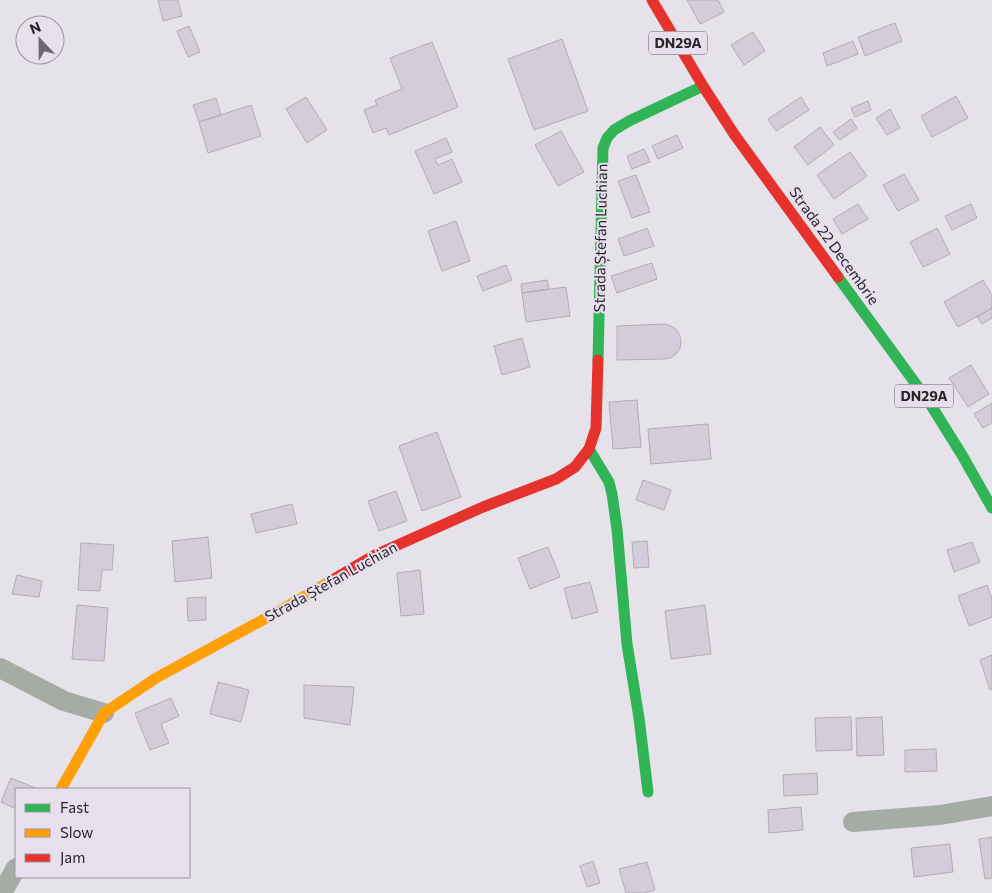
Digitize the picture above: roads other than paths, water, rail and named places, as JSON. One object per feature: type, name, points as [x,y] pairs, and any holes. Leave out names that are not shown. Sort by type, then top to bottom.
[{"type":"street","name":"Strada 22 Decembrie","points":[[652,0],[740,142],[929,402],[962,454],[992,508]]},
{"type":"street","name":"Strada Ștefan Luchian","points":[[61,788],[104,713],[156,678],[281,610],[373,556],[483,507],[556,479],[575,467],[589,449],[596,428],[603,148],[607,138],[614,130],[704,86]]},
{"type":"street","points":[[589,449],[608,482],[612,494],[627,644],[648,792]]},
{"type":"street","points":[[0,668],[64,701],[104,713]]},
{"type":"street","points":[[854,822],[940,815],[992,806]]},
{"type":"street","points":[[2,893],[15,870]]}]
